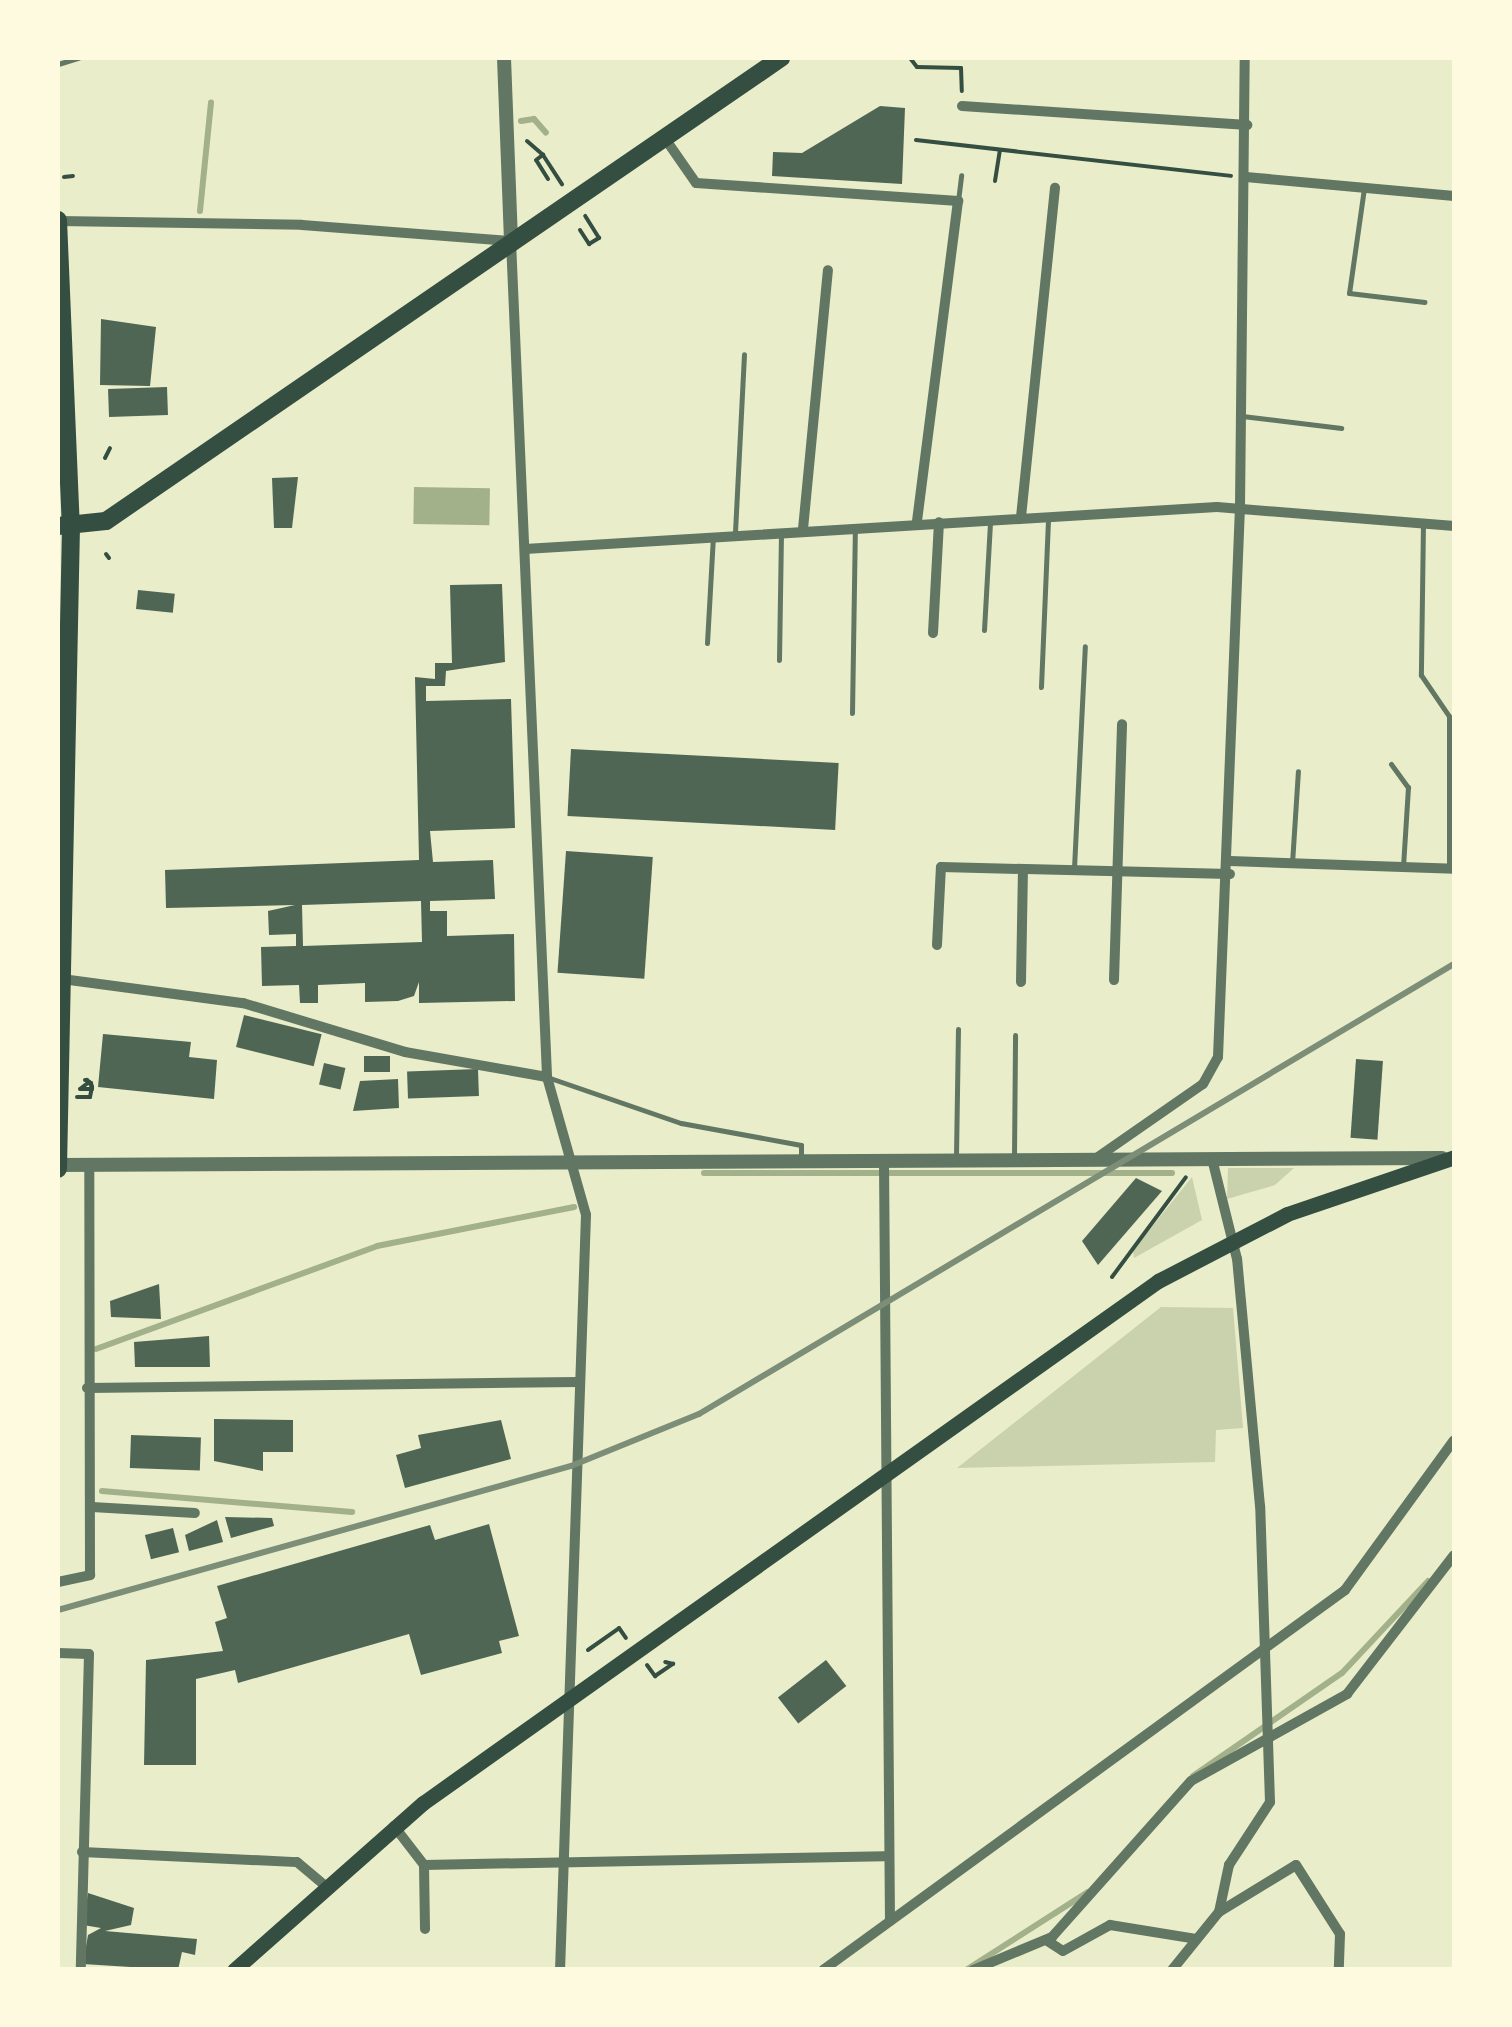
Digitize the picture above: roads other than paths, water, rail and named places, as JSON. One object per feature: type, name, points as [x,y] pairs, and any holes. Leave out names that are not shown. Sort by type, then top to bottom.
[{"type":"highway","points":[[64,526],[106,521],[781,58]]},
{"type":"highway","points":[[58,220],[64,526],[58,1166]]},
{"type":"main road","points":[[234,1970],[322,1883],[394,1826],[1133,1298],[1229,1240],[1450,1158]]},
{"type":"street","points":[[504,58],[547,1077],[586,1215],[566,1701],[560,1970]]},
{"type":"street","points":[[1094,1160],[1212,1075],[1230,874],[1242,416],[1245,58]]},
{"type":"street","points":[[962,106],[1247,126]]},
{"type":"street","points":[[664,137],[696,183],[958,201],[917,524]]},
{"type":"street","points":[[1246,177],[1454,196]]},
{"type":"street","points":[[1021,518],[1055,188]]},
{"type":"street","points":[[58,220],[302,225],[511,241]]},
{"type":"street","points":[[802,529],[828,270]]},
{"type":"street","points":[[525,548],[713,533],[1240,506],[1454,526]]},
{"type":"street","points":[[933,633],[939,522]]},
{"type":"street","points":[[1114,980],[1122,724]]},
{"type":"street","points":[[1230,861],[1452,869]]},
{"type":"street","points":[[937,945],[941,866],[1230,874]]},
{"type":"street","points":[[1020,982],[1023,870]]},
{"type":"street","points":[[62,979],[243,1004],[405,1052],[547,1077]]},
{"type":"street","points":[[58,1166],[570,1159],[1450,1158]]},
{"type":"street","points":[[1212,1159],[1229,1240],[1260,1506],[1262,1743],[1270,1802],[1229,1865],[1219,1912]]},
{"type":"street","points":[[884,1161],[890,1474],[886,1856],[890,1921]]},
{"type":"street","points":[[58,1582],[90,1574],[89,1164]]},
{"type":"street","points":[[87,1388],[578,1382]]},
{"type":"street","points":[[822,1970],[1345,1590],[1454,1440]]},
{"type":"street","points":[[92,1507],[195,1513]]},
{"type":"street","points":[[973,1970],[1046,1940],[1172,1796],[1347,1694],[1454,1556]]},
{"type":"street","points":[[58,1652],[89,1654],[80,1970]]},
{"type":"street","points":[[394,1826],[424,1865],[425,1929]]},
{"type":"street","points":[[82,1852],[297,1862],[322,1883]]},
{"type":"street","points":[[424,1865],[886,1856]]},
{"type":"street","points":[[1172,1970],[1219,1912],[1296,1865],[1340,1934],[1338,1970]]},
{"type":"street","points":[[1046,1940],[1064,1951],[1110,1925],[1196,1938]]},
{"type":"lane","points":[[62,61],[78,58]]},
{"type":"lane","points":[[958,201],[961,175]]},
{"type":"lane","points":[[1364,188],[1349,293],[1424,302]]},
{"type":"lane","points":[[735,532],[744,354]]},
{"type":"lane","points":[[1242,416],[1341,428]]},
{"type":"lane","points":[[1041,687],[1048,516]]},
{"type":"lane","points":[[984,630],[990,519]]},
{"type":"lane","points":[[1423,523],[1420,674],[1449,716],[1452,869]]},
{"type":"lane","points":[[852,713],[855,526]]},
{"type":"lane","points":[[779,660],[781,530]]},
{"type":"lane","points":[[707,643],[713,533]]},
{"type":"lane","points":[[1074,871],[1084,646]]},
{"type":"lane","points":[[1391,764],[1408,787],[1403,869]]},
{"type":"lane","points":[[1292,864],[1298,771]]},
{"type":"lane","points":[[956,1160],[958,1029]]},
{"type":"lane","points":[[1014,1160],[1015,1036]]},
{"type":"lane","points":[[547,1077],[681,1123],[801,1145],[802,1161]]},
{"type":"waterway","points":[[200,211],[211,103]]},
{"type":"waterway","points":[[521,121],[534,119],[546,133]]},
{"type":"waterway","points":[[704,1173],[1172,1173]]},
{"type":"waterway","points":[[96,1349],[377,1246],[574,1207]]},
{"type":"waterway","points":[[102,1491],[352,1512]]},
{"type":"waterway","points":[[1193,1776],[1342,1673],[1428,1581]]},
{"type":"waterway","points":[[966,1970],[1088,1892]]},
{"type":"railway","points":[[58,1610],[571,1466],[699,1414],[1454,964]]}]
